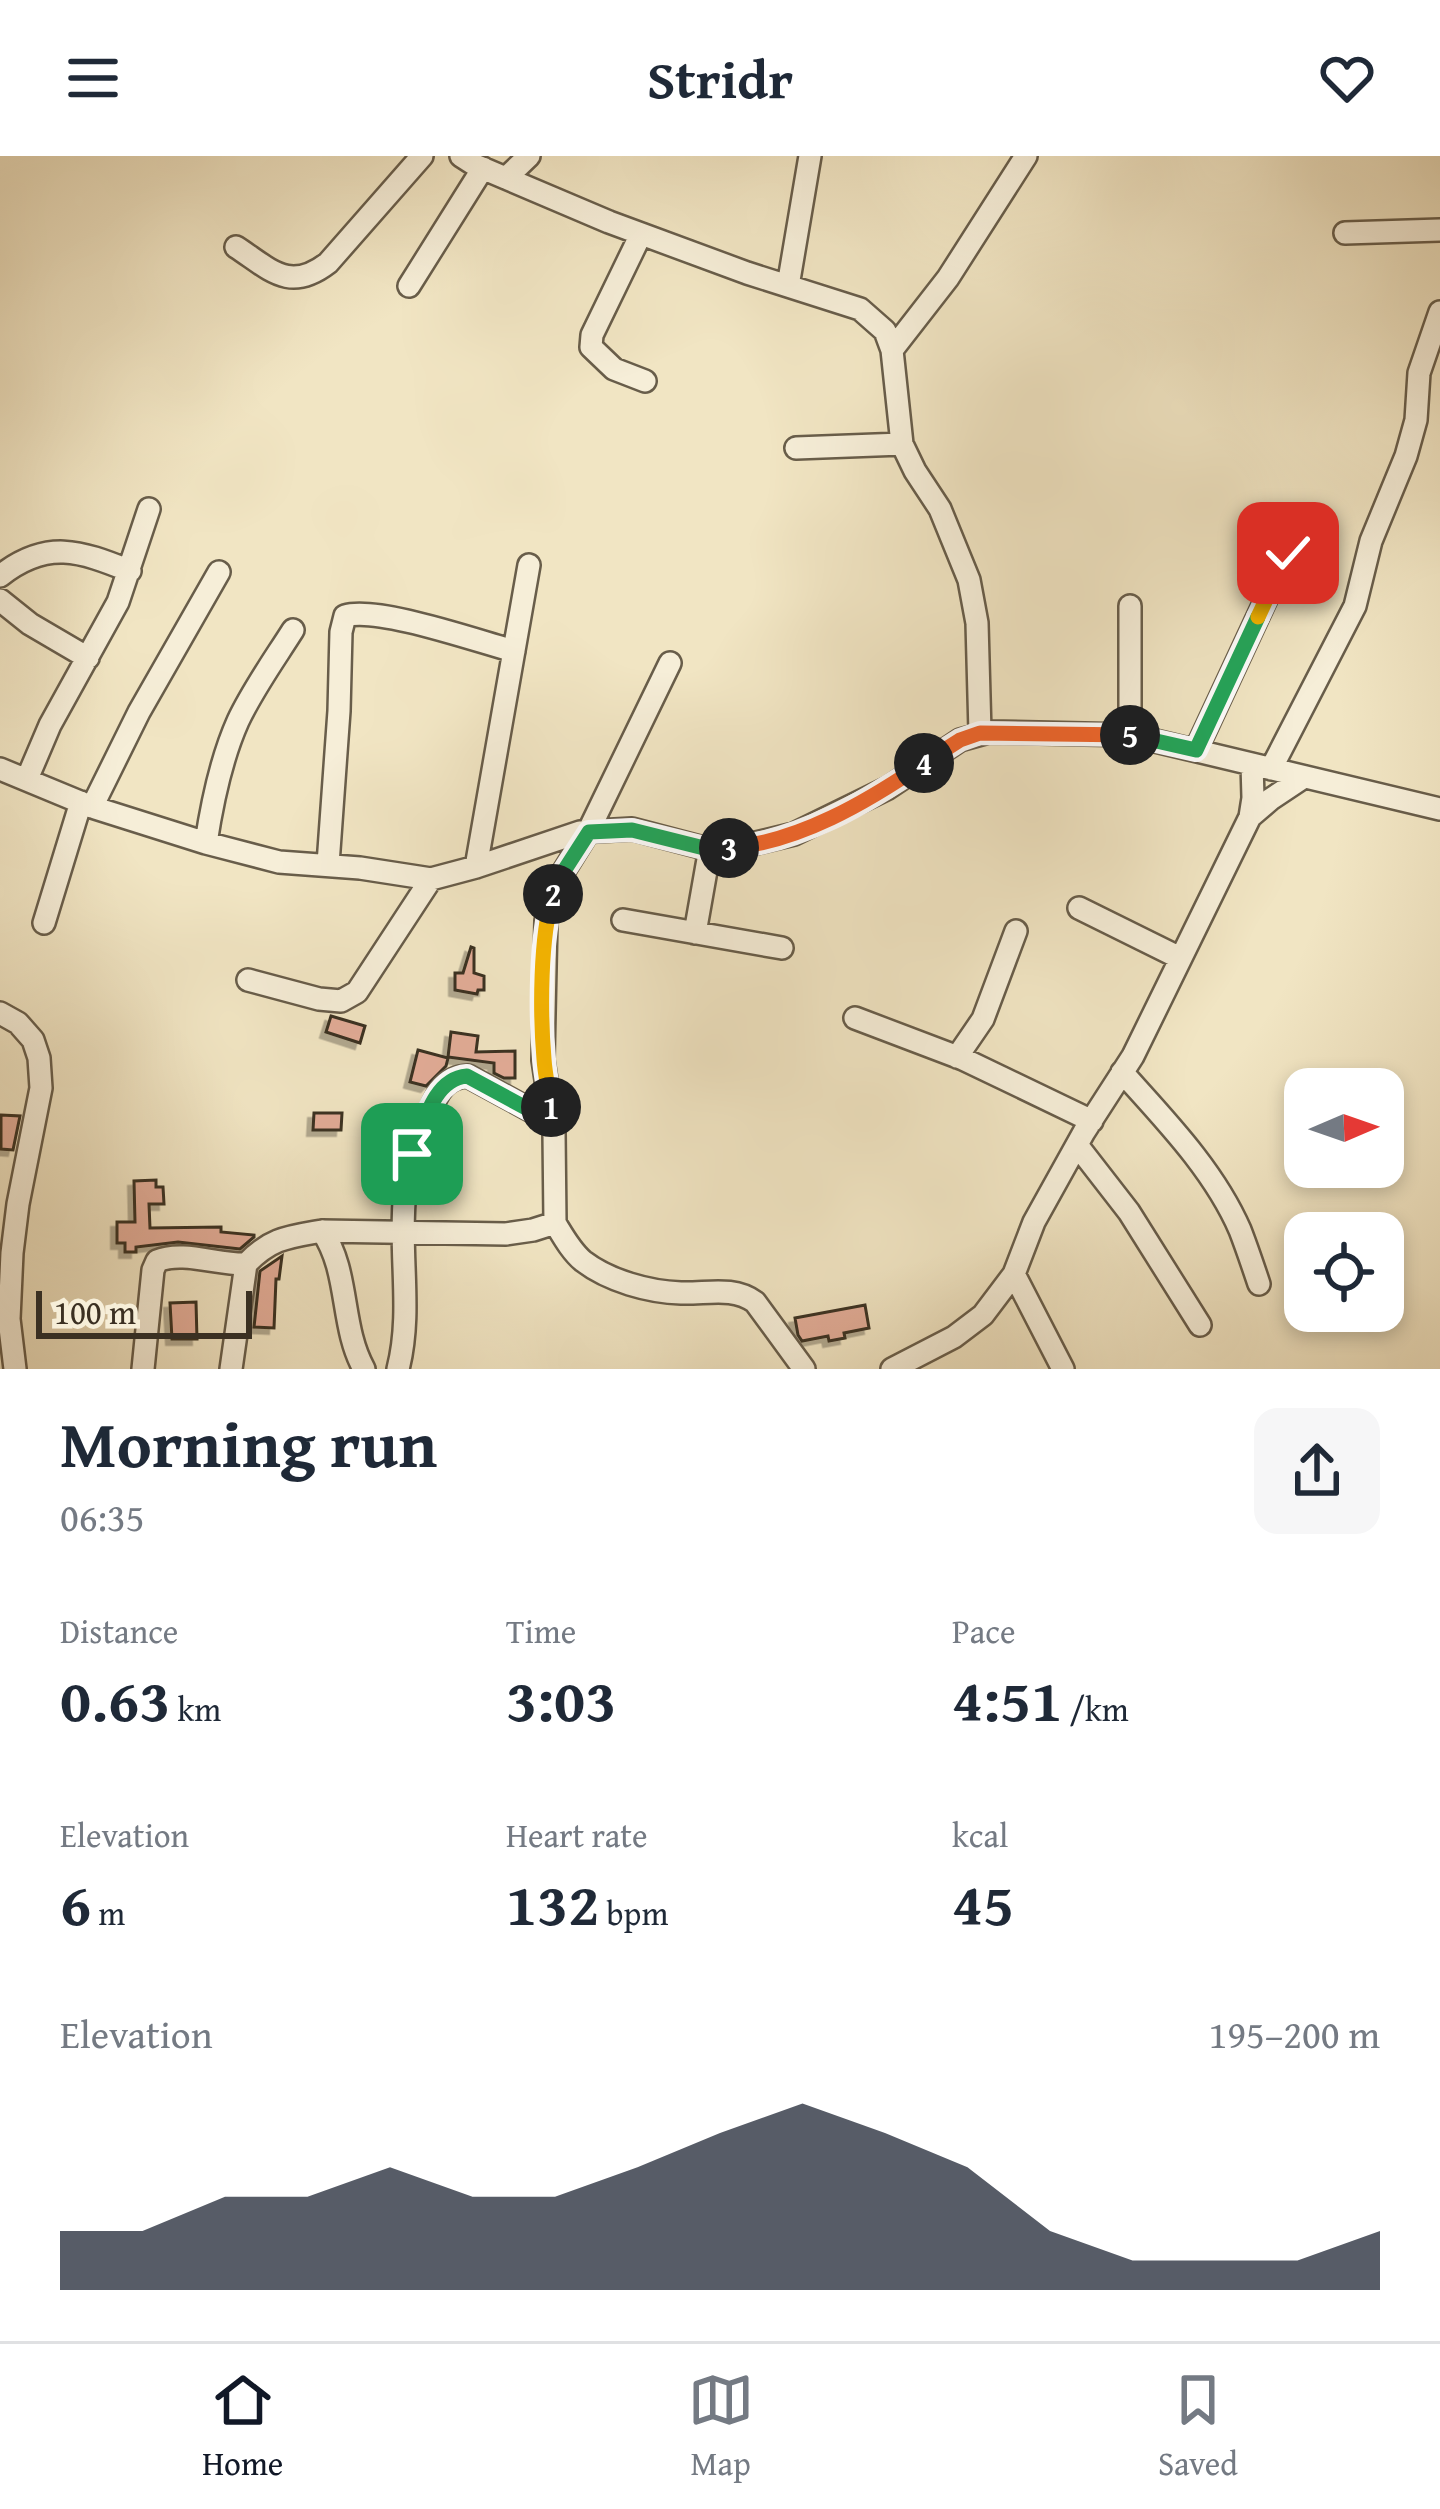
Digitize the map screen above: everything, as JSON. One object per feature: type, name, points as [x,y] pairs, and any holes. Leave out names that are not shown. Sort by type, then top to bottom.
[{"type":"street","points":[[236,247],[277,274],[312,275],[328,263],[422,156]]},
{"type":"street","points":[[461,156],[641,234],[860,310],[885,332],[892,350],[902,444],[940,509],[968,580],[977,622],[980,733]]},
{"type":"street","points":[[506,178],[529,156]]},
{"type":"street","points":[[788,286],[810,156]]},
{"type":"street","points":[[892,350],[947,278],[1026,156]]},
{"type":"street","points":[[409,286],[483,168]]},
{"type":"street","points":[[1346,233],[1440,230]]},
{"type":"street","points":[[641,234],[592,335],[591,347],[614,369],[645,380]]},
{"type":"street","points":[[892,1369],[918,1363],[983,1316],[1014,1274],[1034,1222],[1122,1072],[1250,817],[1261,767],[1355,606],[1371,541],[1406,455],[1416,420],[1419,374],[1440,312]]},
{"type":"street","points":[[796,448],[902,444]]},
{"type":"street","points":[[26,779],[50,725],[118,602],[149,509]]},
{"type":"street","points":[[0,576],[34,556],[59,552],[81,552],[130,571]]},
{"type":"street","points":[[1196,750],[1288,553]]},
{"type":"street","points":[[476,867],[529,565]]},
{"type":"street","points":[[44,923],[86,804],[219,572]]},
{"type":"street","points":[[0,600],[30,625],[88,658]]},
{"type":"street","points":[[1130,606],[1130,735]]},
{"type":"street","points":[[328,864],[345,616],[364,613],[396,619],[514,651]]},
{"type":"street","points":[[206,843],[236,725],[293,630]]},
{"type":"street","points":[[670,663],[589,832],[562,874],[546,921],[544,1060],[552,1122],[555,1223],[584,1262],[626,1283],[680,1293],[746,1295],[804,1369]]},
{"type":"street","points":[[0,769],[86,804],[279,862],[431,879],[589,832],[632,830],[710,848],[735,848],[794,834],[888,788],[960,740],[980,733],[1130,735],[1440,809]]},
{"type":"street","points":[[1250,817],[1304,777]]},
{"type":"street","points":[[695,933],[710,848]]},
{"type":"street","points":[[248,980],[341,1001],[357,992],[431,879]]},
{"type":"street","points":[[1079,908],[1180,958]]},
{"type":"street","points":[[623,920],[782,948]]},
{"type":"street","points":[[957,1057],[983,1019],[1016,931]]},
{"type":"street","points":[[0,1013],[34,1040],[39,1058],[40,1088],[18,1204],[9,1292],[15,1369]]},
{"type":"street","points":[[855,1018],[957,1057],[1092,1120]]},
{"type":"street","points":[[1122,1072],[1213,1182],[1239,1227],[1259,1284]]},
{"type":"street","points":[[398,1369],[406,1300],[404,1196],[412,1154],[437,1093],[448,1081],[467,1076],[552,1122]]},
{"type":"street","points":[[1077,1145],[1129,1212],[1201,1325]]},
{"type":"street","points":[[231,1369],[246,1264],[261,1247],[277,1239],[322,1231],[506,1234],[555,1223]]},
{"type":"street","points":[[322,1231],[338,1269],[351,1341],[364,1369]]},
{"type":"street","points":[[143,1369],[157,1262],[174,1256],[246,1264]]},
{"type":"street","points":[[1014,1274],[1063,1369]]},
{"type":"building","points":[[471,947],[474,973],[484,976],[484,990],[477,994],[455,990],[455,973],[463,973]]},
{"type":"building","points":[[331,1016],[365,1026],[360,1043],[326,1032]]},
{"type":"building","points":[[451,1032],[478,1036],[476,1052],[515,1051],[515,1078],[494,1073],[494,1063],[448,1057]]},
{"type":"building","points":[[418,1050],[448,1058],[426,1086],[410,1082]]},
{"type":"building","points":[[314,1113],[342,1113],[341,1130],[313,1130]]},
{"type":"building","points":[[1,1115],[20,1116],[13,1150],[1,1149]]},
{"type":"building","points":[[156,1180],[156,1187],[163,1187],[164,1204],[149,1204],[150,1228],[221,1227],[221,1232],[254,1237],[240,1249],[178,1242],[125,1252],[125,1243],[117,1243],[117,1222],[135,1222],[134,1181]]},
{"type":"building","points":[[282,1256],[274,1328],[254,1327],[260,1271]]},
{"type":"building","points":[[196,1302],[197,1339],[172,1339],[170,1303]]},
{"type":"building","points":[[865,1305],[869,1328],[829,1341],[828,1336],[802,1341],[798,1335],[795,1318]]},
{"type":"route","points":[[412,1154],[437,1093],[458,1077],[467,1076],[552,1122],[544,1060],[546,921],[562,874],[589,832],[632,830],[704,848],[735,848],[794,834],[888,788],[960,740],[980,733],[1111,733],[1196,750],[1288,553]]}]
